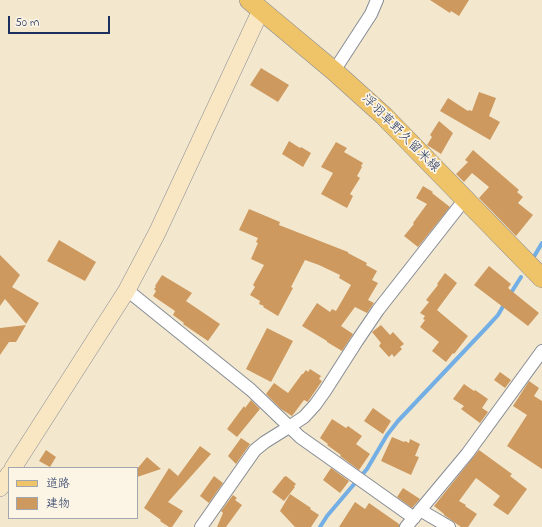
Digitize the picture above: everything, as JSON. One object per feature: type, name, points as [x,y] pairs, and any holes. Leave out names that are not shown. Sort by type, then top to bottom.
[{"type":"main road","name":"浮羽草野久留米線","points":[[255,5],[334,71],[384,116],[542,278]]},
{"type":"street","points":[[334,71],[371,14],[377,0]]},
{"type":"street","points":[[14,467],[127,290],[157,233],[255,5]]},
{"type":"street","points":[[201,527],[254,450],[304,417],[315,405],[378,310],[465,199]]},
{"type":"street","points":[[127,290],[251,390],[300,437],[414,518],[449,527]]},
{"type":"street","points":[[414,518],[467,454],[542,351]]},
{"type":"street","points":[[0,488],[8,476]]},
{"type":"building","points":[[430,0],[469,0],[459,16],[451,11],[450,13]]},
{"type":"building","points":[[261,68],[289,85],[278,102],[250,85]]},
{"type":"building","points":[[479,92],[496,98],[489,116],[500,122],[490,140],[440,111],[448,98],[468,111],[472,111]]},
{"type":"building","points":[[439,121],[453,133],[441,154],[427,145],[432,137],[430,135]]},
{"type":"building","points":[[289,141],[311,153],[303,167],[282,154]]},
{"type":"building","points":[[336,142],[347,148],[344,152],[363,163],[357,176],[360,178],[350,194],[353,196],[347,208],[321,194],[333,173],[321,167]]},
{"type":"building","points":[[473,150],[519,190],[517,192],[523,197],[518,203],[533,215],[516,236],[479,198],[489,187],[472,173],[464,182],[456,174],[468,162],[465,160]]},
{"type":"building","points":[[423,186],[433,192],[432,193],[450,207],[418,247],[404,236],[427,204],[416,198]]},
{"type":"building","points":[[249,209],[280,222],[279,225],[348,252],[367,263],[366,265],[377,271],[372,280],[378,283],[368,300],[374,303],[367,313],[355,307],[341,326],[353,334],[342,351],[302,326],[317,303],[330,312],[332,309],[336,311],[351,285],[339,278],[340,275],[305,260],[291,287],[293,288],[278,316],[259,304],[260,301],[250,295],[255,287],[253,285],[264,265],[251,259],[258,243],[256,242],[258,238],[239,230]]},
{"type":"building","points":[[59,240],[96,262],[85,281],[47,261]]},
{"type":"building","points":[[0,255],[20,275],[12,287],[39,303],[26,324],[5,299],[0,306]]},
{"type":"building","points":[[489,266],[511,284],[508,288],[539,313],[528,326],[474,285]]},
{"type":"building","points":[[445,273],[457,283],[437,310],[468,336],[446,362],[432,351],[439,342],[420,327],[425,320],[423,319],[425,316],[420,313],[429,302],[426,300]]},
{"type":"building","points":[[162,275],[192,293],[186,301],[220,324],[208,341],[183,324],[184,323],[173,315],[175,311],[153,296],[156,291],[154,289],[156,287],[155,286]]},
{"type":"building","points":[[26,325],[16,342],[9,342],[0,355],[0,328]]},
{"type":"building","points":[[381,325],[390,335],[393,332],[404,344],[400,347],[402,349],[394,357],[392,354],[389,357],[379,346],[381,343],[372,332]]},
{"type":"building","points":[[267,328],[293,341],[271,382],[246,369]]},
{"type":"building","points":[[310,369],[321,376],[319,379],[322,381],[308,402],[304,400],[292,416],[281,409],[266,394],[274,383],[288,393],[302,374],[306,370],[308,372]]},
{"type":"building","points":[[500,372],[511,380],[505,388],[494,380]]},
{"type":"building","points":[[529,381],[539,388],[534,396],[542,401],[542,469],[507,446],[527,415],[513,406]]},
{"type":"building","points":[[464,384],[488,399],[482,408],[488,412],[480,423],[461,409],[464,406],[453,399]]},
{"type":"building","points":[[251,400],[260,409],[237,437],[227,429],[244,406],[245,408]]},
{"type":"building","points":[[373,408],[391,421],[383,434],[364,421]]},
{"type":"building","points":[[332,419],[346,428],[348,426],[362,436],[356,444],[370,454],[359,470],[340,456],[341,455],[320,438]]},
{"type":"building","points":[[392,437],[409,443],[410,439],[420,444],[415,456],[419,457],[411,475],[381,461]]},
{"type":"building","points":[[241,438],[250,444],[236,464],[228,456]]},
{"type":"building","points":[[200,446],[211,454],[168,502],[183,511],[172,527],[169,527],[144,508],[169,468],[178,476]]},
{"type":"building","points":[[46,450],[56,457],[50,467],[39,461]]},
{"type":"building","points":[[479,450],[512,474],[510,476],[527,489],[508,515],[493,505],[500,496],[476,478],[459,501],[477,514],[468,527],[461,527],[434,506]]},
{"type":"building","points":[[147,457],[161,469],[138,477],[138,468]]},
{"type":"building","points":[[331,468],[349,481],[340,493],[323,480]]},
{"type":"building","points":[[214,476],[223,483],[209,503],[200,496]]},
{"type":"building","points":[[286,476],[296,484],[284,501],[272,492]]},
{"type":"building","points":[[403,488],[420,499],[412,508],[397,497]]},
{"type":"building","points":[[290,494],[319,515],[311,527],[295,527],[280,511]]},
{"type":"building","points":[[233,495],[237,498],[235,500],[242,505],[226,527],[217,527],[223,513],[221,511]]},
{"type":"building","points":[[355,502],[365,509],[369,503],[399,524],[399,527],[339,527]]},
{"type":"waterway","points":[[532,260],[542,243]]},
{"type":"waterway","points":[[509,296],[521,277]]},
{"type":"waterway","points":[[320,527],[327,516],[367,469],[387,435],[398,421],[498,315],[505,303]]}]
